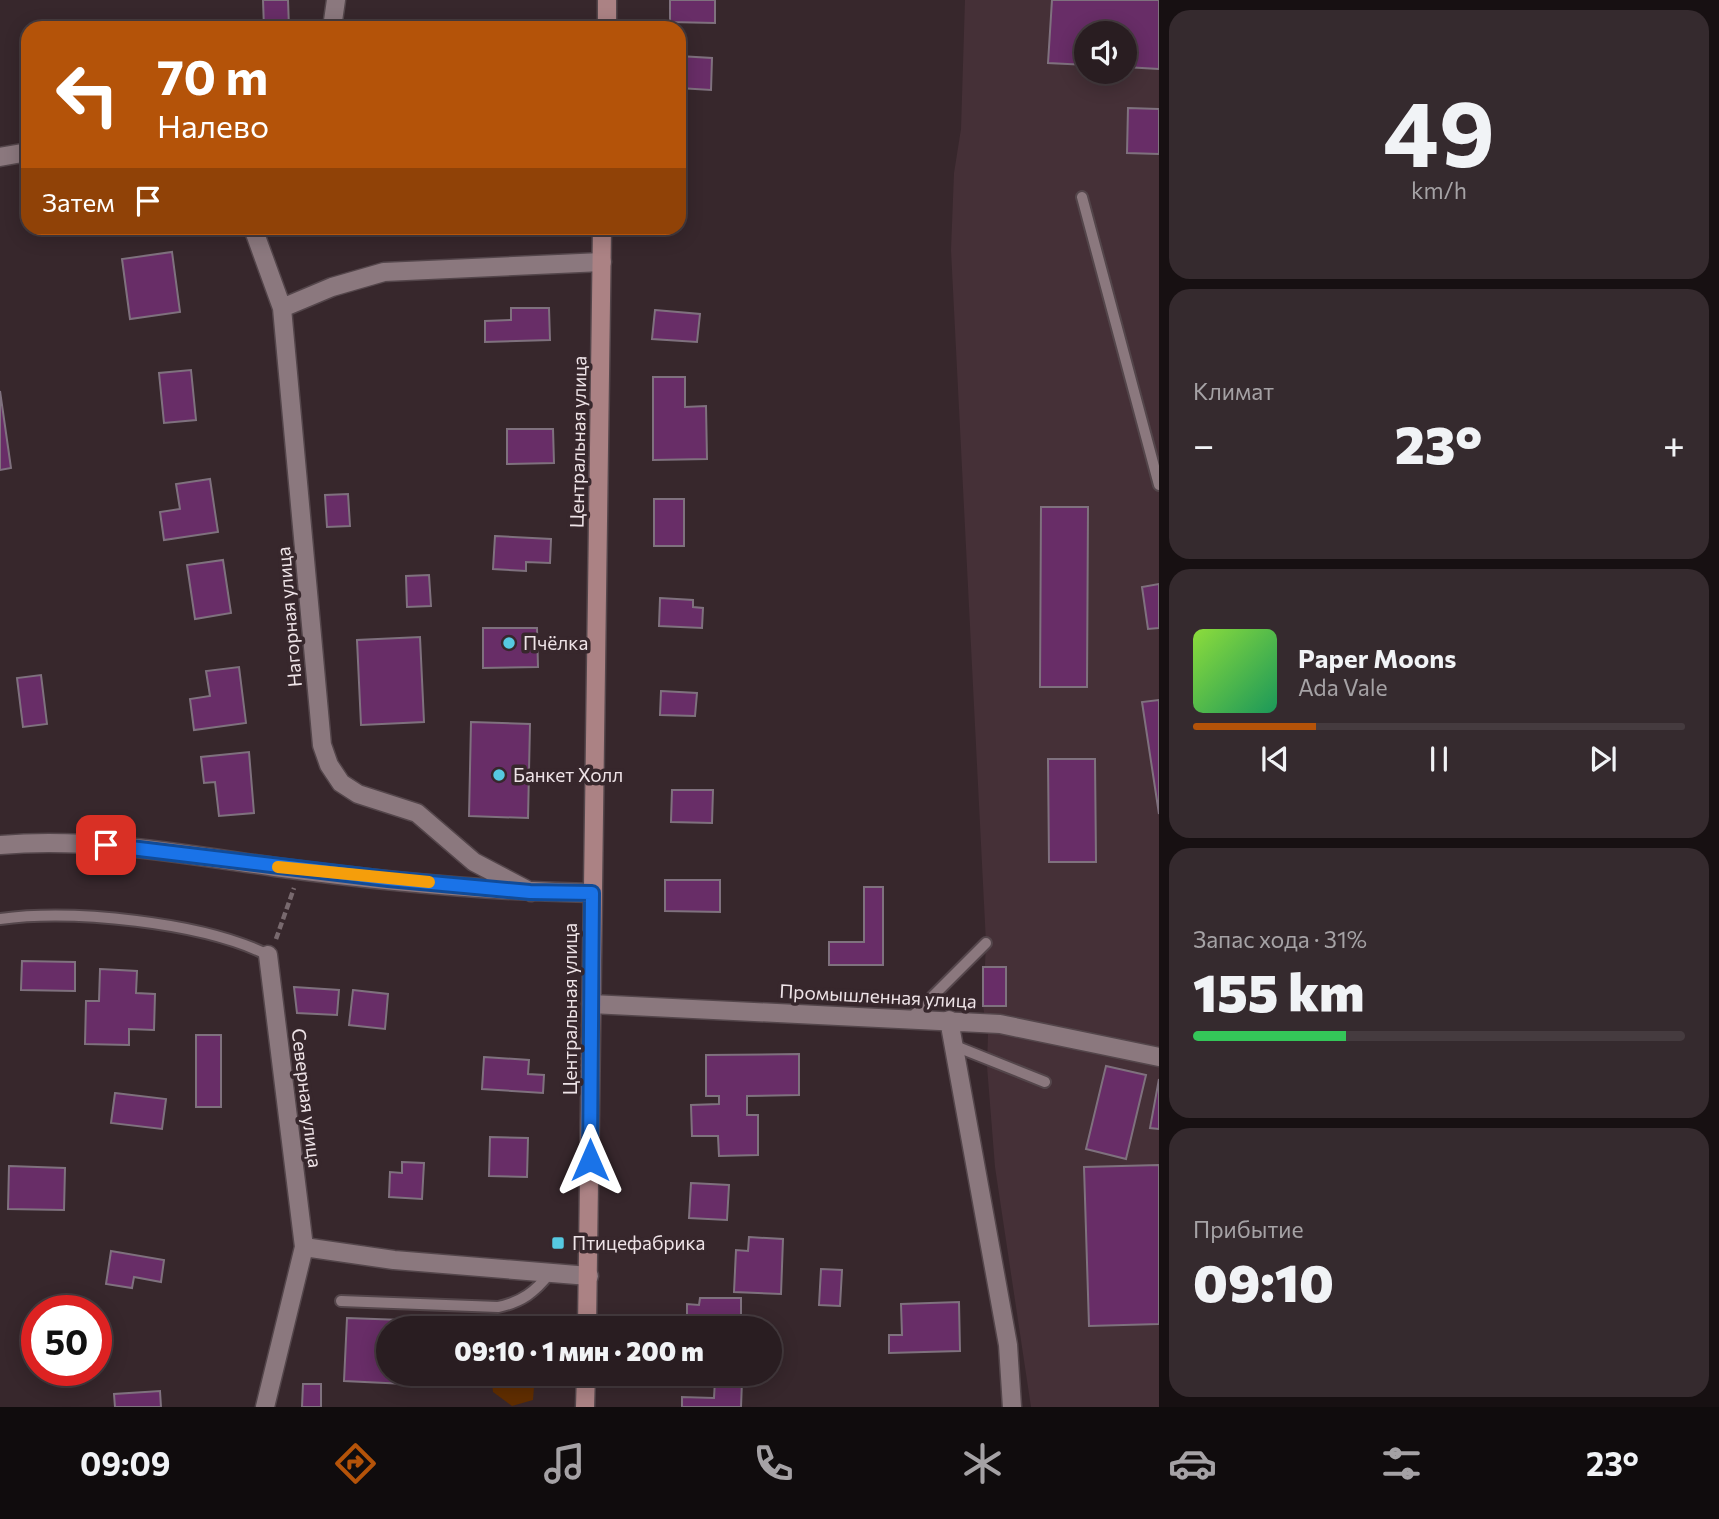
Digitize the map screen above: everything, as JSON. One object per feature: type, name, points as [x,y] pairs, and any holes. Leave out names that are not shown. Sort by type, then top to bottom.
[{"type":"main road","points":[[607,0],[607,21]]},
{"type":"main road","name":"Центральная улица","points":[[587,1316],[603,235]]},
{"type":"main road","points":[[585,1407],[586,1386]]},
{"type":"street","points":[[333,21],[336,0]]},
{"type":"street","points":[[0,157],[21,153]]},
{"type":"street","name":"Нагорная улица","points":[[256,235],[282,308],[322,745],[329,765],[341,783],[358,794],[416,813],[474,862],[530,892]]},
{"type":"street","points":[[282,308],[332,287],[384,272],[602,262]]},
{"type":"street","points":[[0,845],[36,842],[129,846],[299,869],[530,892],[592,893]]},
{"type":"street","name":"Северная улица","points":[[265,1407],[304,1247],[268,955]]},
{"type":"street","name":"Промышленная улица","points":[[591,1004],[1000,1024],[1159,1057]]},
{"type":"street","points":[[949,1020],[1009,1345],[1012,1407]]},
{"type":"street","points":[[304,1247],[394,1260],[589,1276]]},
{"type":"lane","points":[[1082,197],[1159,485]]},
{"type":"lane","points":[[0,919],[64,916],[175,926],[250,946],[268,955]]},
{"type":"lane","points":[[911,1018],[986,943]]},
{"type":"lane","points":[[955,1046],[1045,1082]]},
{"type":"lane","points":[[341,1301],[498,1307],[517,1303],[536,1291],[550,1273]]},
{"type":"path","points":[[268,955],[288,912],[299,869]]},
{"type":"shaded area","points":[[965,0],[1159,0],[1159,1407],[1031,1407],[995,1167],[987,1066],[988,1035],[983,1006],[986,943],[951,250],[954,173],[961,129]]},
{"type":"shaded area","points":[[492,1386],[534,1386],[533,1400],[512,1406],[493,1392]]},
{"type":"building","points":[[263,0],[288,0],[289,21],[264,21]]},
{"type":"building","points":[[670,0],[715,0],[715,23],[670,21]]},
{"type":"building","points":[[1052,0],[1159,0],[1159,69],[1137,68],[1137,21],[1074,21],[1074,64],[1048,63]]},
{"type":"building","points":[[686,56],[712,58],[711,90],[686,88]]},
{"type":"building","points":[[1128,108],[1159,109],[1159,154],[1127,153]]},
{"type":"building","points":[[172,252],[180,312],[130,319],[122,259]]},
{"type":"building","points":[[511,308],[549,308],[550,340],[485,342],[485,321],[511,320]]},
{"type":"building","points":[[655,310],[700,314],[697,342],[652,339]]},
{"type":"building","points":[[191,370],[196,420],[164,423],[159,373]]},
{"type":"building","points":[[653,377],[685,377],[685,407],[706,406],[707,459],[653,460]]},
{"type":"building","points":[[0,391],[11,468],[0,470]]},
{"type":"building","points":[[507,429],[553,429],[554,463],[507,464]]},
{"type":"building","points":[[210,479],[218,532],[164,540],[160,512],[180,509],[176,484]]},
{"type":"building","points":[[348,494],[350,526],[327,527],[325,495]]},
{"type":"building","points":[[654,499],[684,499],[684,546],[654,546]]},
{"type":"building","points":[[1041,507],[1088,507],[1087,687],[1040,687]]},
{"type":"building","points":[[495,536],[551,539],[550,563],[526,562],[526,571],[493,569]]},
{"type":"building","points":[[223,560],[231,613],[195,619],[187,565]]},
{"type":"building","points":[[429,575],[431,606],[407,607],[406,576]]},
{"type":"building","points":[[1159,584],[1159,628],[1148,629],[1142,587]]},
{"type":"building","points":[[660,598],[693,600],[693,607],[703,608],[702,628],[659,626]]},
{"type":"building","points":[[483,628],[537,628],[538,667],[483,668]]},
{"type":"building","points":[[420,637],[424,722],[361,725],[357,640]]},
{"type":"building","points":[[239,667],[246,723],[194,730],[190,699],[210,696],[206,671]]},
{"type":"building","points":[[41,675],[47,724],[23,727],[17,678]]},
{"type":"building","points":[[661,691],[697,693],[695,716],[660,715]]},
{"type":"building","points":[[1159,700],[1159,814],[1142,702]]},
{"type":"building","name":"Банкет Холл","points":[[471,722],[530,724],[528,818],[469,816]]},
{"type":"building","points":[[249,752],[254,813],[219,816],[215,782],[204,783],[201,757]]},
{"type":"building","points":[[1048,759],[1095,759],[1096,862],[1049,862]]},
{"type":"building","points":[[672,790],[713,790],[712,823],[671,822]]},
{"type":"building","points":[[665,880],[720,880],[720,912],[665,911]]},
{"type":"building","points":[[864,887],[883,887],[883,965],[829,965],[829,942],[864,942]]},
{"type":"building","points":[[22,961],[75,962],[75,991],[21,990]]},
{"type":"building","points":[[983,967],[1006,967],[1006,1006],[983,1006]]},
{"type":"building","points":[[100,969],[137,971],[136,993],[155,994],[154,1030],[129,1029],[129,1045],[85,1044],[86,1001],[99,1001]]},
{"type":"building","points":[[294,987],[339,990],[337,1015],[297,1013]]},
{"type":"building","points":[[353,990],[388,994],[385,1029],[349,1025]]},
{"type":"building","points":[[196,1035],[221,1035],[221,1107],[196,1107]]},
{"type":"building","points":[[799,1054],[799,1095],[747,1096],[747,1115],[758,1115],[758,1155],[719,1156],[718,1136],[692,1136],[691,1105],[719,1104],[719,1096],[706,1096],[706,1055]]},
{"type":"building","points":[[484,1057],[529,1060],[528,1074],[544,1075],[543,1093],[482,1089]]},
{"type":"building","points":[[1106,1066],[1146,1075],[1126,1159],[1086,1149]]},
{"type":"building","points":[[1159,1079],[1159,1129],[1150,1128]]},
{"type":"building","points":[[115,1093],[166,1099],[162,1129],[111,1123]]},
{"type":"building","points":[[490,1137],[528,1138],[527,1177],[489,1176]]},
{"type":"building","points":[[402,1162],[424,1163],[422,1199],[389,1197],[390,1172],[402,1173]]},
{"type":"building","points":[[1159,1165],[1159,1324],[1089,1326],[1084,1167]]},
{"type":"building","points":[[9,1166],[65,1168],[64,1210],[8,1209]]},
{"type":"building","points":[[691,1183],[729,1185],[727,1220],[689,1218]]},
{"type":"building","points":[[749,1237],[783,1239],[781,1294],[734,1292],[736,1250],[748,1251]]},
{"type":"building","points":[[111,1251],[164,1260],[161,1282],[134,1277],[132,1288],[106,1284]]},
{"type":"building","points":[[821,1269],[842,1270],[840,1306],[819,1305]]},
{"type":"building","points":[[700,1298],[741,1298],[741,1316],[687,1316],[687,1304],[699,1305]]},
{"type":"building","points":[[959,1302],[960,1351],[889,1353],[889,1335],[902,1335],[901,1304]]},
{"type":"building","points":[[347,1318],[376,1319],[376,1383],[344,1381]]},
{"type":"building","points":[[303,1384],[321,1384],[321,1407],[302,1407]]},
{"type":"building","points":[[715,1386],[742,1386],[741,1407],[682,1407],[682,1397],[714,1398]]},
{"type":"building","points":[[160,1391],[161,1407],[115,1407],[114,1394]]},
{"type":"slow traffic","points":[[278,867],[429,882]]},
{"type":"place","name":"Пчёлка","points":[[509,643]]},
{"type":"place","name":"Банкет Холл","points":[[499,775]]},
{"type":"place","name":"Птицефабрика","points":[[558,1243]]},
{"type":"route","points":[[106,845],[388,879],[530,892],[592,893],[590,1160]]}]
